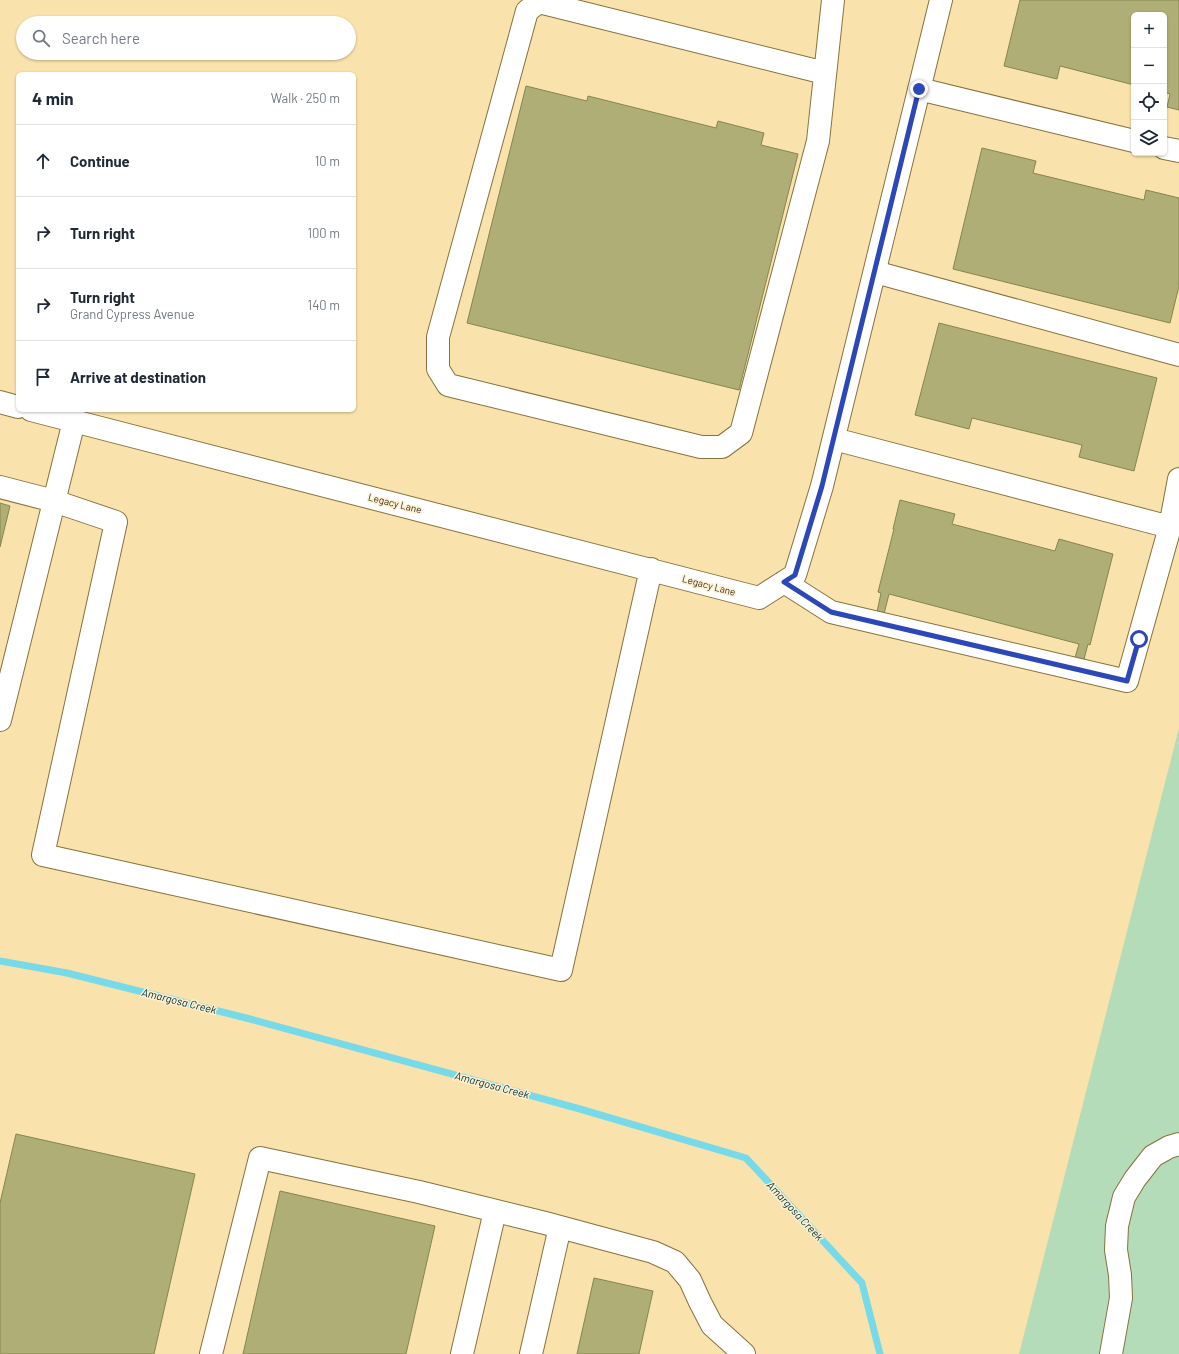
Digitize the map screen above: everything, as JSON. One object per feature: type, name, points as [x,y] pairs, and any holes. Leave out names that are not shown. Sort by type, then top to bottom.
[{"type":"street","points":[[825,73],[539,2],[527,11],[438,336],[438,369],[448,385],[701,447],[722,447],[741,433],[818,141],[833,0]]},
{"type":"street","points":[[941,0],[822,486],[795,575],[784,582],[831,612],[1127,681],[1170,527],[1179,479]]},
{"type":"street","points":[[919,89],[1131,139]]},
{"type":"street","points":[[1167,149],[1179,151]]},
{"type":"street","points":[[874,272],[1179,354]]},
{"type":"street","points":[[0,402],[16,406]]},
{"type":"street","name":"Legacy Lane","points":[[39,412],[759,598],[784,582]]},
{"type":"street","points":[[0,720],[74,421]]},
{"type":"street","points":[[834,439],[1170,527]]},
{"type":"street","points":[[0,487],[54,501],[116,522],[43,855],[561,970],[651,570]]},
{"type":"street","points":[[1111,1354],[1121,1298],[1120,1275],[1116,1250],[1117,1226],[1124,1197],[1135,1179],[1153,1156],[1179,1144]]},
{"type":"street","points":[[211,1354],[260,1158],[419,1192],[560,1227],[652,1252],[675,1262],[690,1280],[712,1325],[744,1354]]},
{"type":"street","points":[[462,1354],[495,1211]]},
{"type":"street","points":[[530,1354],[560,1227]]},
{"type":"green space","points":[[1179,728],[1179,1354],[1019,1354]]},
{"type":"building","points":[[1020,0],[1179,0],[1179,110],[1167,107],[1170,94],[1167,93],[1167,12],[1131,12],[1131,84],[1060,66],[1057,79],[1004,66]]},
{"type":"building","points":[[526,86],[587,101],[588,96],[716,128],[718,121],[764,133],[761,145],[798,154],[739,390],[467,323]]},
{"type":"building","points":[[982,148],[1036,161],[1033,173],[1144,200],[1146,190],[1179,198],[1179,286],[1170,323],[953,269]]},
{"type":"building","points":[[939,323],[1157,378],[1134,471],[1079,457],[1082,445],[972,418],[969,429],[915,415]]},
{"type":"building","points":[[900,500],[955,514],[952,524],[1055,551],[1059,539],[1113,554],[1090,645],[1088,644],[1083,663],[1074,661],[1079,644],[889,594],[884,614],[877,612],[881,593],[878,592]]},
{"type":"building","points":[[0,503],[10,506],[0,547]]},
{"type":"building","points":[[16,1134],[195,1174],[154,1354],[0,1354],[0,1203]]},
{"type":"building","points":[[280,1191],[435,1226],[406,1354],[243,1354]]},
{"type":"building","points":[[594,1278],[653,1291],[639,1354],[577,1354]]},
{"type":"waterway","name":"Amargosa Creek","points":[[0,961],[67,973],[250,1019],[580,1109],[746,1158],[862,1283],[880,1354]]},
{"type":"route","points":[[919,89],[822,486],[795,575],[784,582],[831,612],[1127,681],[1139,639]]}]
